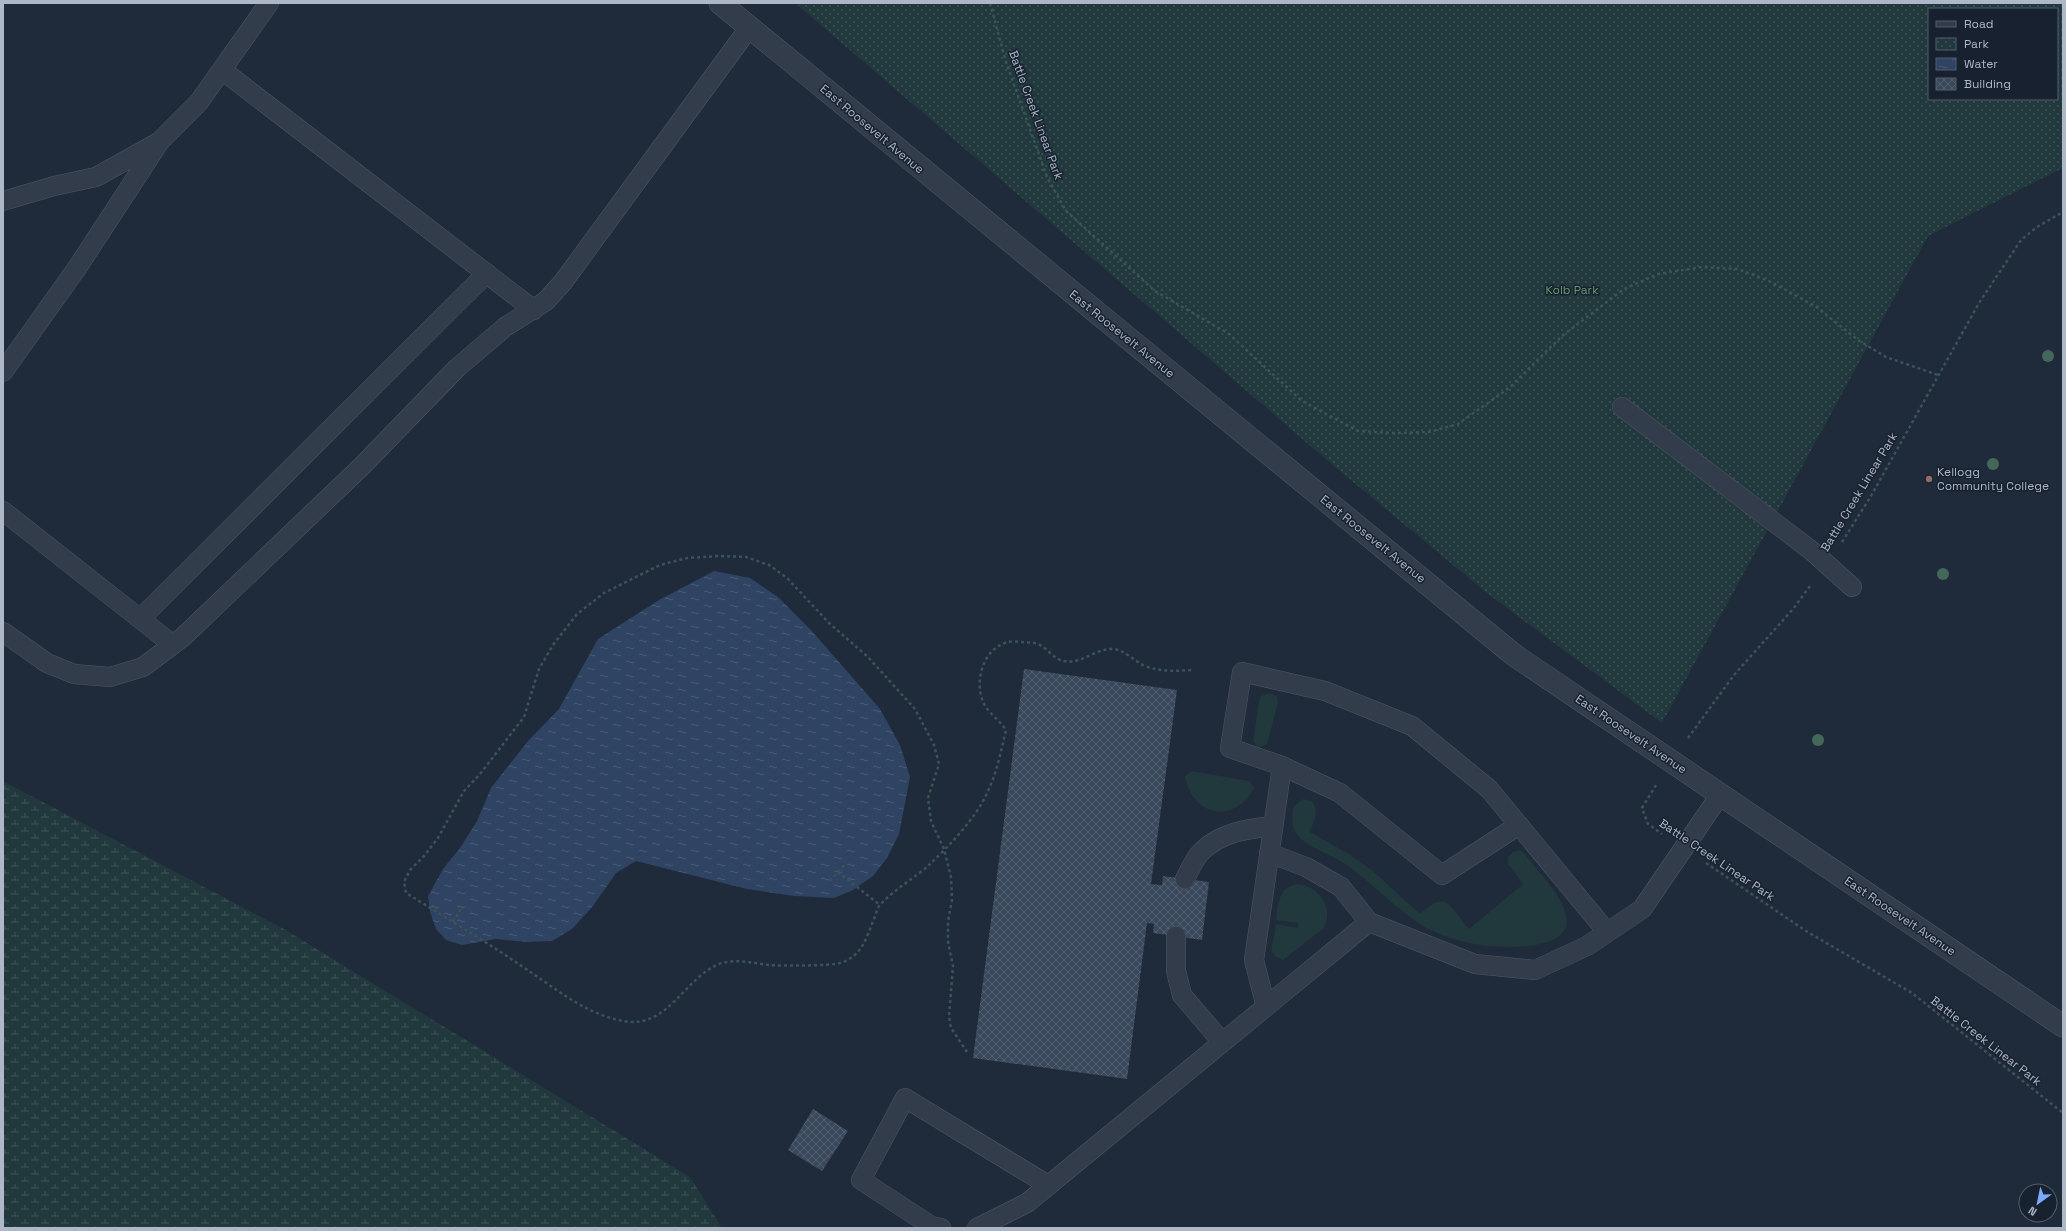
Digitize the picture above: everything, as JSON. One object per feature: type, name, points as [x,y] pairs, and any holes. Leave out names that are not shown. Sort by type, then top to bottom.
[{"type":"street","name":"East Roosevelt Avenue","points":[[720,3],[1514,655],[2063,1026]]},
{"type":"lane","points":[[3,372],[81,262],[160,142],[199,102],[269,3]]},
{"type":"lane","points":[[3,632],[46,663],[74,674],[110,677],[143,667],[172,644],[362,466],[457,368],[506,327],[546,301],[563,282],[750,28]]},
{"type":"lane","points":[[222,70],[534,310]]},
{"type":"lane","points":[[3,201],[96,177],[160,142]]},
{"type":"lane","points":[[140,619],[487,273]]},
{"type":"lane","points":[[1622,407],[1826,564],[1852,587]]},
{"type":"lane","points":[[3,511],[172,644]]},
{"type":"lane","points":[[1519,825],[1442,874],[1340,793],[1282,766],[1230,748],[1242,672],[1326,691],[1412,726],[1489,789],[1519,825],[1607,932]]},
{"type":"lane","points":[[1266,1007],[1254,960],[1282,766]]},
{"type":"lane","points":[[1269,853],[1306,866],[1341,887],[1369,922],[1474,964],[1535,970],[1586,946],[1642,909],[1720,795]]},
{"type":"lane","points":[[1185,879],[1201,853],[1219,839],[1239,830],[1273,826]]},
{"type":"lane","points":[[977,1228],[1027,1203],[1369,922]]},
{"type":"lane","points":[[1176,936],[1176,972],[1182,995],[1222,1042]]},
{"type":"lane","points":[[941,1228],[933,1226],[861,1180],[905,1098],[1048,1185]]},
{"type":"path","name":"Battle Creek Linear Park","points":[[990,3],[1006,62],[1047,177],[1066,211],[1155,291],[1229,334],[1302,401],[1358,431],[1394,434],[1429,432],[1458,424],[1509,388],[1562,336],[1624,289],[1658,274],[1702,267],[1738,269],[1769,281],[1815,306],[1858,340],[1886,357],[1938,375]]},
{"type":"path","name":"Battle Creek Linear Park","points":[[2063,212],[2037,227],[2021,240],[1979,303],[1871,496],[1826,564],[1793,609],[1734,675],[1671,761],[1642,808],[1648,824],[1806,931],[1912,993],[2063,1113]]},
{"type":"path","points":[[967,1052],[951,1028],[950,1016],[953,966],[948,942],[948,922],[952,900],[951,877],[944,849],[931,821],[928,798],[939,764],[934,745],[915,709],[868,657],[829,623],[788,578],[769,565],[746,557],[720,556],[687,558],[660,565],[604,593],[577,614],[552,645],[539,669],[524,716],[480,774],[464,791],[438,838],[424,856],[410,870],[404,882],[406,893],[523,966],[574,1001],[599,1015],[626,1022],[647,1020],[666,1010],[707,970],[722,963],[738,961],[771,965],[838,964],[854,957],[861,951],[880,905],[929,865],[944,849],[976,814],[988,792],[1000,755],[1006,730],[1001,722],[989,712],[982,700],[980,684],[983,665],[988,654],[998,646],[1009,641],[1038,644],[1063,661],[1075,661],[1102,649],[1115,649],[1144,665],[1161,671],[1193,670]]},
{"type":"path","points":[[830,881],[845,864]]},
{"type":"path","points":[[838,872],[880,905]]},
{"type":"path","points":[[453,922],[463,906]]},
{"type":"green space","name":"Kolb Park","points":[[795,3],[2063,3],[2063,168],[1928,236],[1662,723],[1488,594],[1335,467]]},
{"type":"green space","points":[[1269,693],[1277,696],[1278,703],[1267,744],[1258,748],[1253,741],[1259,701],[1261,696]]},
{"type":"green space","points":[[1192,771],[1249,781],[1254,787],[1249,797],[1241,804],[1222,812],[1213,811],[1205,808],[1192,795],[1185,776]]},
{"type":"green space","points":[[3,781],[284,929],[690,1177],[722,1228],[3,1228]]},
{"type":"green space","points":[[1303,799],[1312,801],[1316,809],[1316,816],[1310,832],[1349,854],[1373,871],[1420,914],[1436,902],[1442,902],[1448,904],[1452,908],[1469,929],[1523,884],[1508,864],[1508,857],[1513,852],[1520,850],[1548,882],[1559,898],[1566,914],[1566,927],[1559,936],[1547,942],[1532,946],[1515,947],[1484,946],[1463,942],[1431,930],[1399,909],[1348,866],[1300,838],[1294,830],[1292,819],[1294,806]]},
{"type":"green space","points":[[1297,884],[1312,889],[1318,893],[1326,905],[1327,920],[1324,928],[1283,960],[1275,956],[1271,951],[1276,924],[1298,928],[1298,923],[1276,920],[1277,908],[1280,898],[1286,889]]},
{"type":"water","points":[[714,571],[750,578],[778,597],[811,630],[880,709],[900,745],[910,777],[899,834],[887,858],[873,876],[853,890],[834,898],[794,896],[747,889],[636,861],[616,873],[593,906],[572,929],[552,941],[528,942],[496,939],[462,945],[446,940],[436,929],[430,912],[428,896],[443,869],[460,848],[477,821],[491,788],[528,741],[559,709],[598,639],[659,600]]},
{"type":"building","points":[[1024,669],[1177,690],[1151,884],[1162,885],[1163,876],[1209,882],[1202,940],[1153,933],[1154,924],[1147,923],[1127,1079],[973,1058]]},
{"type":"building","points":[[813,1109],[848,1131],[822,1171],[788,1150]]},
{"type":"place","name":"Kellogg Community College","points":[[1929,479]]}]
